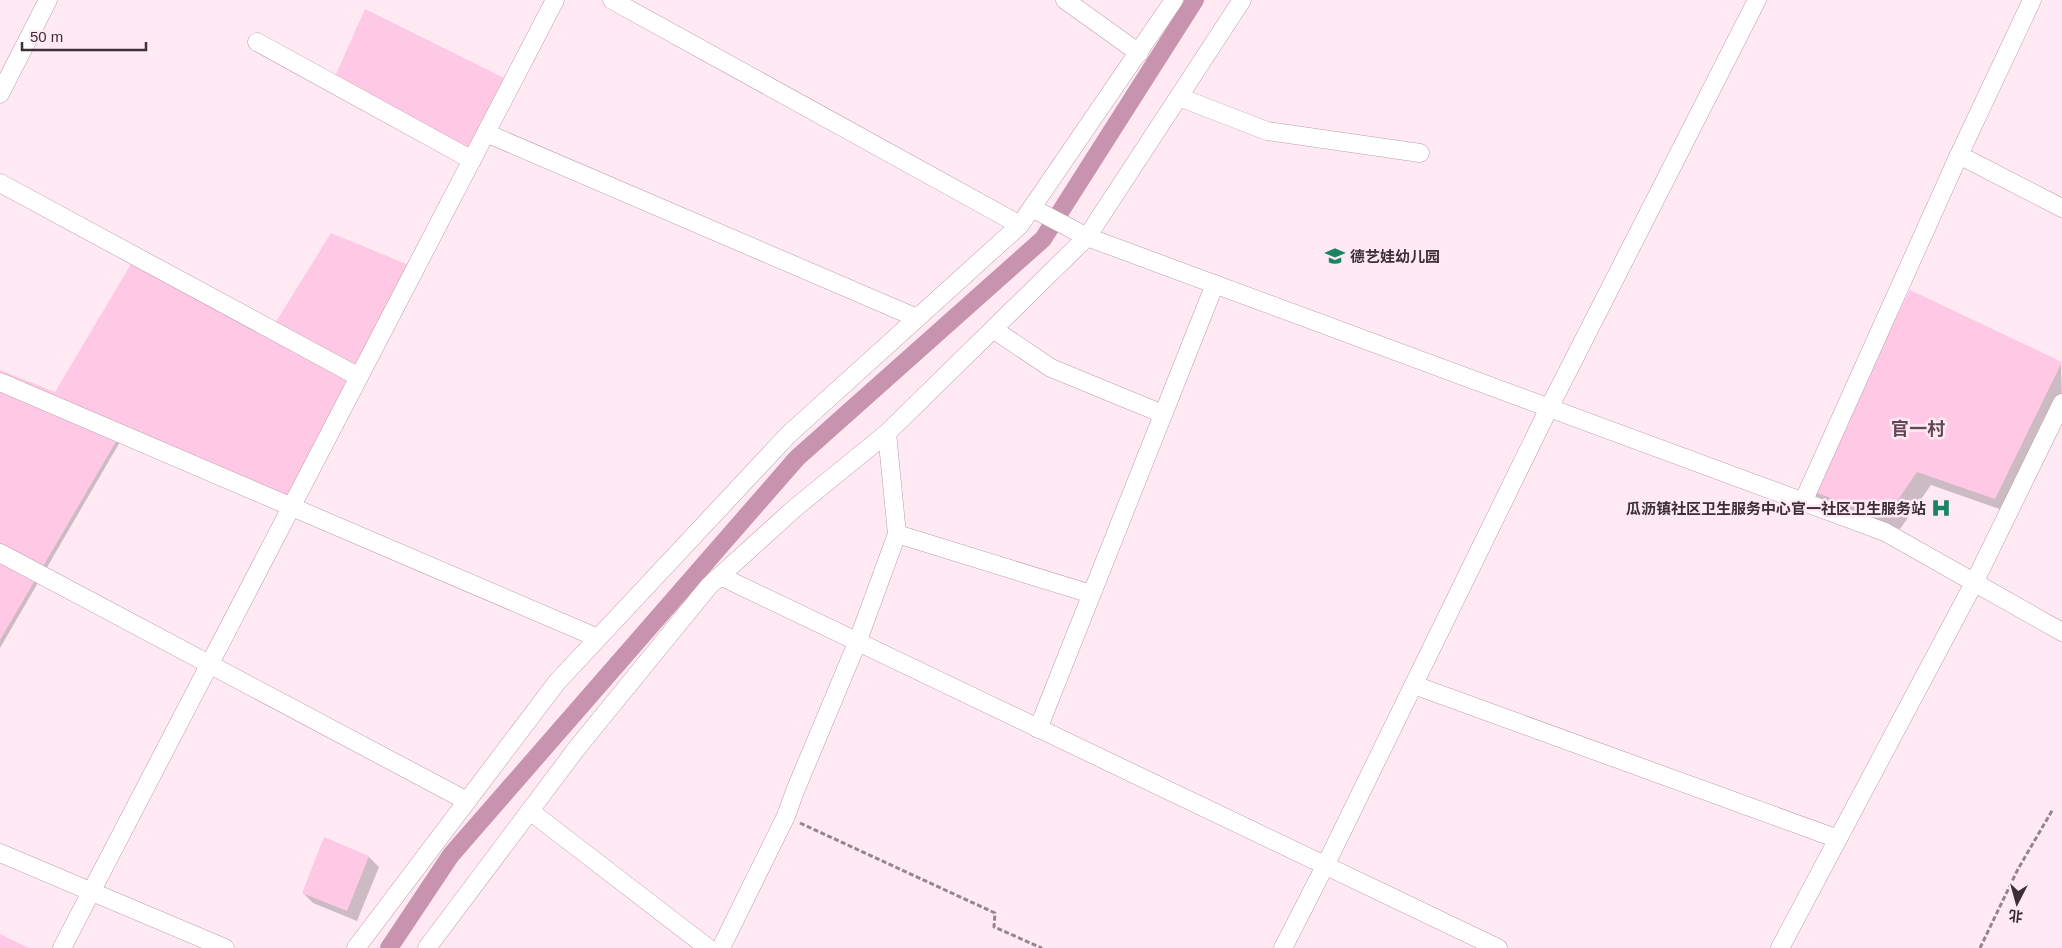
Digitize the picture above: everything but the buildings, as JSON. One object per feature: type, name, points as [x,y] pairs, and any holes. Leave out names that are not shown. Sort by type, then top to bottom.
[{"type":"street","points":[[0,94],[48,0]]},
{"type":"street","points":[[62,948],[555,0]]},
{"type":"street","points":[[612,0],[1020,225]]},
{"type":"street","points":[[1065,0],[1139,53]]},
{"type":"street","points":[[356,948],[557,682],[788,434],[1020,225],[1174,0]]},
{"type":"street","points":[[426,948],[596,725],[709,586],[795,508],[888,433],[1087,237],[1242,0]]},
{"type":"street","points":[[1283,948],[1549,408],[1757,0]]},
{"type":"street","points":[[1803,502],[1958,156],[2032,0]]},
{"type":"street","points":[[257,42],[472,160]]},
{"type":"street","points":[[1179,97],[1267,131],[1420,152]]},
{"type":"street","points":[[486,133],[917,318]]},
{"type":"street","points":[[1958,156],[2062,208]]},
{"type":"street","points":[[0,183],[359,376]]},
{"type":"street","points":[[1032,208],[1087,237],[1885,532],[2062,632]]},
{"type":"street","points":[[1038,729],[1215,284]]},
{"type":"street","points":[[993,329],[1051,368],[1163,414]]},
{"type":"street","points":[[0,382],[598,638]]},
{"type":"street","points":[[1780,948],[1974,583],[2062,403]]},
{"type":"street","points":[[721,948],[786,816],[794,791],[857,643],[897,534],[888,433]]},
{"type":"street","points":[[897,534],[1091,594]]},
{"type":"street","points":[[0,553],[467,801]]},
{"type":"street","points":[[720,576],[1498,948]]},
{"type":"street","points":[[1414,685],[1838,839]]},
{"type":"street","points":[[530,812],[708,948]]},
{"type":"street","points":[[0,853],[225,948]]},
{"type":"path","points":[[1980,948],[2018,869],[2053,809]]},
{"type":"path","points":[[786,816],[995,913],[994,927],[1042,948]]},
{"type":"waterway","points":[[389,948],[451,855],[797,458],[1043,239],[1195,0]]},
{"type":"place","name":"德艺娃幼儿园","points":[[1335,256]]},
{"type":"place","name":"瓜沥镇社区卫生服务中心官一社区卫生服务站","points":[[1941,508]]},
{"type":"district","name":"官一村","points":[[1918,429]]}]
